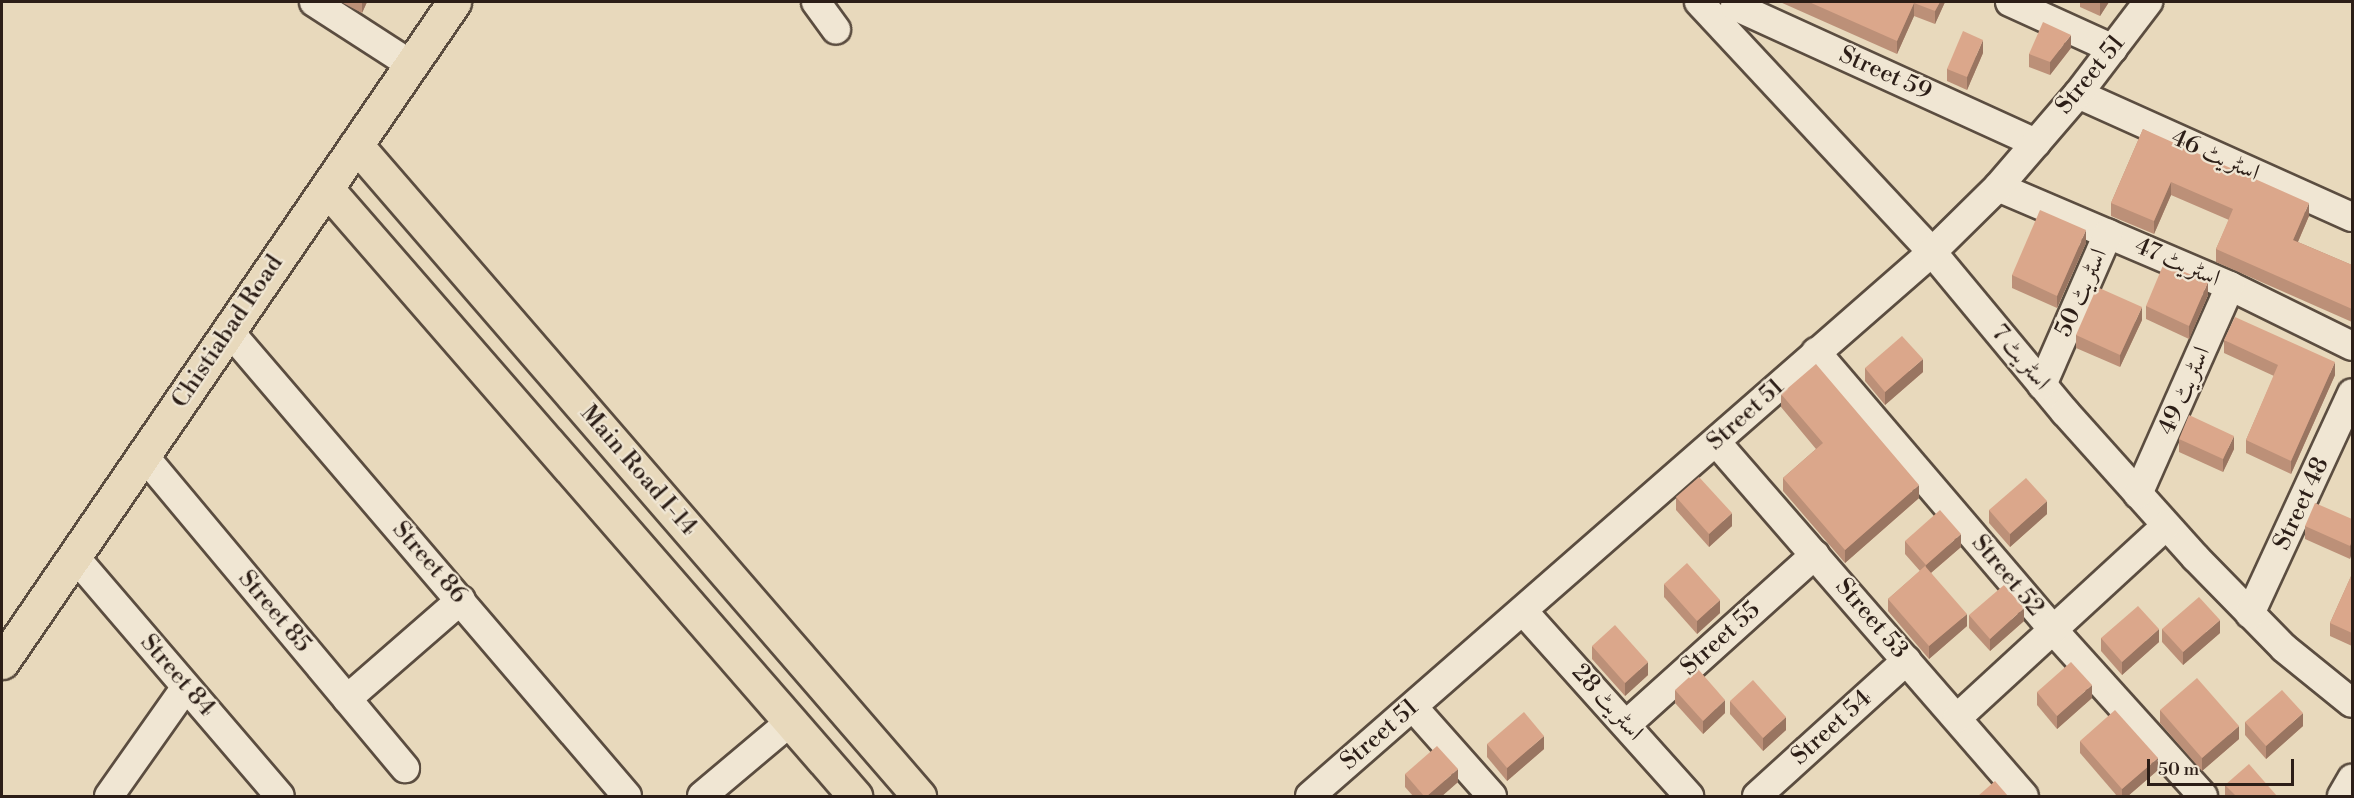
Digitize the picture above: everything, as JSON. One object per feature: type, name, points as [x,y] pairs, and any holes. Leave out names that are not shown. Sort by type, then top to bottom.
[{"type":"main road","name":"Chistiabad Road","points":[[2,662],[454,2]]},
{"type":"main road","name":"Main Road I-14","points":[[356,145],[919,796]]},
{"type":"main road","name":"Main Road I-14","points":[[327,189],[855,796]]},
{"type":"street","points":[[314,2],[410,64]]},
{"type":"street","points":[[816,2],[836,30]]},
{"type":"street","name":"اسٹریٹ 7","points":[[1699,2],[1732,12],[2042,385],[2166,526],[2284,648],[2352,703]]},
{"type":"street","points":[[2010,2],[2113,49]]},
{"type":"street","name":"Street 51","points":[[1312,796],[1932,252],[1998,187],[2078,94],[2148,2]]},
{"type":"street","name":"Street 59","points":[[1732,12],[2036,143]]},
{"type":"street","name":"اسٹریٹ 46","points":[[2078,94],[2352,218]]},
{"type":"street","name":"اسٹریٹ 47","points":[[1998,187],[2230,286],[2352,346]]},
{"type":"street","name":"اسٹریٹ 50","points":[[2042,385],[2108,234]]},
{"type":"street","name":"اسٹریٹ 49","points":[[2138,494],[2230,286]]},
{"type":"street","name":"Street 86","points":[[229,331],[627,796]]},
{"type":"street","name":"Street 52","points":[[1816,352],[2054,631],[2203,796]]},
{"type":"street","name":"Street 48","points":[[2250,614],[2352,393]]},
{"type":"street","name":"Street 53","points":[[1716,442],[2024,796]]},
{"type":"street","name":"Street 85","points":[[144,456],[405,768]]},
{"type":"street","points":[[1957,718],[2166,526]]},
{"type":"street","name":"Street 55","points":[[1627,724],[1815,555]]},
{"type":"street","name":"Street 84","points":[[74,556],[275,794]]},
{"type":"street","points":[[347,699],[461,600]]},
{"type":"street","name":"اسٹریٹ 28","points":[[1523,611],[1627,724],[1689,796]]},
{"type":"street","name":"Street 54","points":[[1757,796],[1907,660]]},
{"type":"street","points":[[109,796],[186,687]]},
{"type":"street","points":[[1413,707],[1492,796]]},
{"type":"street","points":[[702,796],[790,722]]},
{"type":"street","points":[[2342,796],[2352,779]]},
{"type":"building","points":[[1809,2],[1940,2],[1935,11],[1914,3],[1897,41]]},
{"type":"building","points":[[2043,22],[2071,35],[2050,62],[2029,54]]},
{"type":"building","points":[[1963,31],[1983,40],[1967,77],[1947,69]]},
{"type":"building","points":[[2143,129],[2309,203],[2293,240],[2352,265],[2352,309],[2216,249],[2233,209],[2171,182],[2154,221],[2111,203]]},
{"type":"building","points":[[2040,210],[2086,230],[2057,296],[2012,275]]},
{"type":"building","points":[[2164,263],[2208,282],[2189,326],[2146,306]]},
{"type":"building","points":[[2097,287],[2142,307],[2120,355],[2076,335]]},
{"type":"building","points":[[2235,317],[2335,362],[2291,461],[2246,440],[2278,365],[2224,340]]},
{"type":"building","points":[[1902,336],[1923,359],[1885,392],[1865,368]]},
{"type":"building","points":[[1816,364],[1919,485],[1845,550],[1783,478],[1823,443],[1781,394]]},
{"type":"building","points":[[2189,415],[2234,436],[2223,459],[2179,439]]},
{"type":"building","points":[[1699,477],[1732,513],[1709,534],[1676,497]]},
{"type":"building","points":[[2026,478],[2047,501],[2010,534],[1989,510]]},
{"type":"building","points":[[2315,503],[2352,519],[2350,546],[2305,526]]},
{"type":"building","points":[[1940,510],[1961,534],[1926,565],[1905,541]]},
{"type":"building","points":[[1687,563],[1720,600],[1697,621],[1664,584]]},
{"type":"building","points":[[1925,566],[1967,614],[1929,646],[1888,599]]},
{"type":"building","points":[[2352,574],[2352,633],[2330,623]]},
{"type":"building","points":[[2004,585],[2024,608],[1990,639],[1969,615]]},
{"type":"building","points":[[2199,597],[2220,620],[2183,652],[2162,629]]},
{"type":"building","points":[[2138,606],[2159,629],[2122,662],[2101,638]]},
{"type":"building","points":[[1615,625],[1648,662],[1625,683],[1592,646]]},
{"type":"building","points":[[2071,662],[2092,685],[2057,716],[2037,692]]},
{"type":"building","points":[[1698,669],[1725,700],[1703,721],[1675,690]]},
{"type":"building","points":[[2197,678],[2239,726],[2202,758],[2160,710]]},
{"type":"building","points":[[1753,680],[1786,717],[1763,738],[1730,701]]},
{"type":"building","points":[[2282,690],[2303,713],[2266,746],[2245,722]]},
{"type":"building","points":[[2115,710],[2158,758],[2122,789],[2080,741]]},
{"type":"building","points":[[1524,712],[1544,736],[1507,768],[1487,744]]},
{"type":"building","points":[[1437,746],[1458,769],[1427,796],[1424,796],[1405,774]]},
{"type":"building","points":[[2249,764],[2277,796],[2236,796],[2225,785]]},
{"type":"building","points":[[1995,781],[2008,796],[1978,796]]}]
